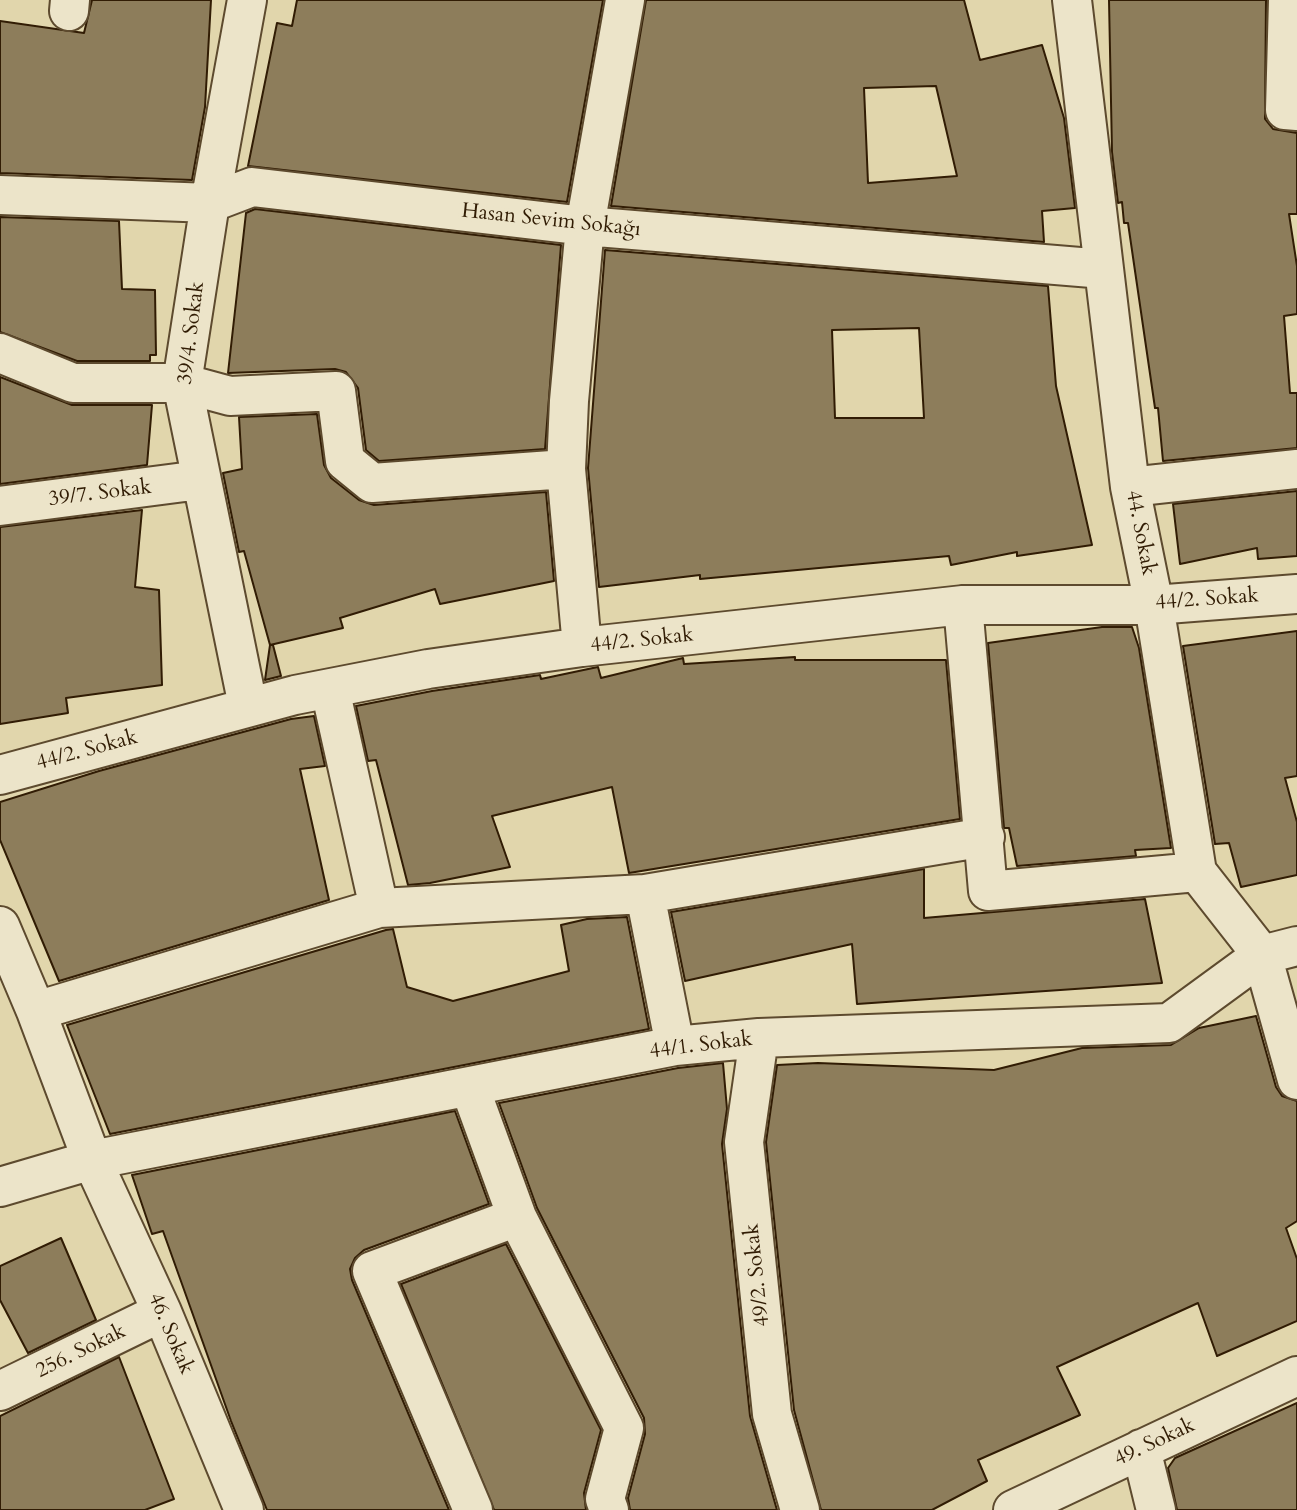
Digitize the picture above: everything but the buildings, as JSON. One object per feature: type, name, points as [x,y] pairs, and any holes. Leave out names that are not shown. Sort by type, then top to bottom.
[{"type":"street","name":"39/4. Sokak","points":[[247,0],[210,203],[182,383],[248,706]]},
{"type":"street","points":[[582,647],[566,469],[585,226],[625,0]]},
{"type":"street","name":"44. Sokak","points":[[1072,0],[1130,487],[1154,605],[1197,872],[1280,951],[1297,1080]]},
{"type":"street","points":[[1288,0],[1285,110],[1297,111]]},
{"type":"street","name":"Hasan Sevim Sokağı","points":[[0,195],[210,203],[252,187],[585,226],[1104,269]]},
{"type":"street","points":[[0,353],[74,383],[182,383],[230,396],[336,391],[345,461],[372,483],[566,469]]},
{"type":"street","points":[[1130,487],[1297,469]]},
{"type":"street","name":"39/7. Sokak","points":[[0,506],[200,480]]},
{"type":"street","name":"44/2. Sokak","points":[[0,775],[248,706],[428,669],[582,647],[963,605],[1154,605],[1297,594]]},
{"type":"street","points":[[963,605],[988,891],[1197,872]]},
{"type":"street","points":[[331,689],[379,908]]},
{"type":"street","points":[[37,1011],[379,908],[645,894],[985,836]]},
{"type":"street","points":[[645,894],[675,1046]]},
{"type":"street","name":"46. Sokak","points":[[0,926],[37,1011],[92,1160],[162,1312],[244,1510]]},
{"type":"street","name":"44/1. Sokak","points":[[0,1187],[92,1160],[675,1046],[759,1038],[1169,1023],[1280,951]]},
{"type":"street","name":"49/2. Sokak","points":[[759,1038],[744,1142],[772,1413],[800,1510]]},
{"type":"street","points":[[470,1088],[517,1217],[624,1429],[604,1499],[609,1510]]},
{"type":"street","points":[[473,1510],[372,1271],[517,1217]]},
{"type":"street","name":"256. Sokak","points":[[0,1391],[162,1312]]},
{"type":"street","name":"49. Sokak","points":[[1013,1510],[1297,1376]]},
{"type":"street","points":[[1141,1449],[1156,1510]]}]
